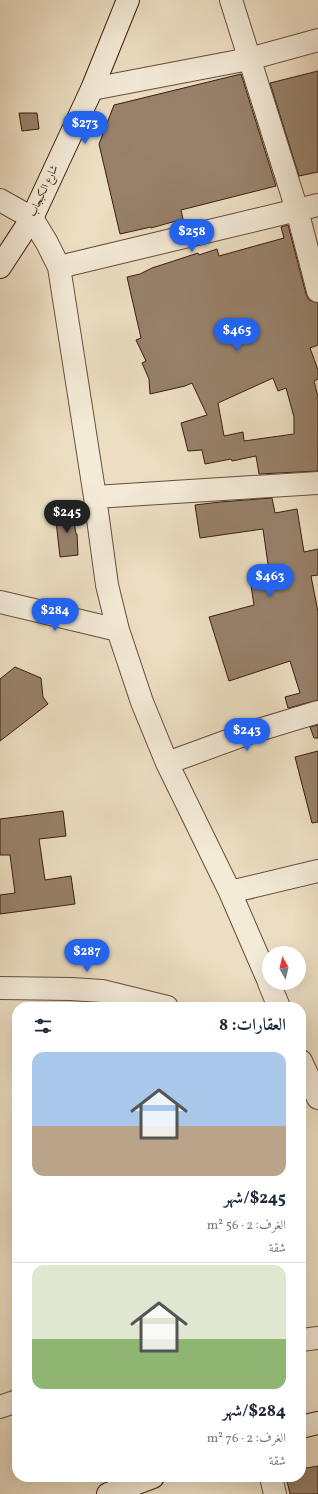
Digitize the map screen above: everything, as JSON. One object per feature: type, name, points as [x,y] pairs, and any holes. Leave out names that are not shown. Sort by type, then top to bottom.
[{"type":"street","name":"شارع الكبجاب","points":[[0,267],[32,218],[92,89],[128,0]]},
{"type":"street","points":[[231,0],[297,210],[318,291]]},
{"type":"street","points":[[92,89],[249,59],[318,40]]},
{"type":"street","points":[[0,200],[32,218],[59,267],[95,497],[107,585],[118,630],[142,702],[167,763],[230,892],[262,967]]},
{"type":"street","points":[[59,267],[318,205]]},
{"type":"street","points":[[95,497],[318,483]]},
{"type":"street","points":[[0,602],[118,630]]},
{"type":"street","points":[[167,763],[257,730],[318,712]]},
{"type":"street","points":[[230,892],[318,871]]},
{"type":"street","points":[[0,988],[102,991],[147,1002]]},
{"type":"street","points":[[272,990],[277,1002]]},
{"type":"street","points":[[306,1072],[318,1098]]},
{"type":"street","points":[[306,1339],[318,1338]]},
{"type":"street","points":[[0,1407],[12,1403]]},
{"type":"street","points":[[306,1426],[318,1423]]},
{"type":"street","points":[[108,1494],[140,1482]]},
{"type":"street","points":[[272,1482],[275,1494]]},
{"type":"building","points":[[318,71],[318,172],[299,176],[270,83]]},
{"type":"building","points":[[241,74],[276,186],[181,210],[183,219],[151,228],[120,234],[99,144],[114,105]]},
{"type":"building","points":[[19,113],[37,113],[39,129],[22,131]]},
{"type":"building","points":[[288,225],[306,294],[309,300],[318,303],[318,345],[310,348],[318,370],[318,379],[314,381],[318,397],[318,471],[259,474],[256,456],[232,461],[231,459],[205,464],[202,450],[188,451],[181,423],[207,415],[192,383],[150,394],[149,379],[142,363],[146,361],[136,340],[141,338],[127,277],[140,274],[152,268],[198,253],[199,255],[217,249],[219,256],[284,238],[281,227]],"holes":[[[273,378],[278,391],[286,388],[294,417],[294,434],[244,441],[243,432],[224,436],[218,403]]]},
{"type":"building","points":[[272,498],[275,513],[297,509],[304,552],[318,549],[318,575],[311,576],[318,612],[318,700],[288,708],[285,697],[300,693],[290,661],[229,681],[209,617],[254,605],[251,586],[261,584],[260,572],[269,571],[263,529],[200,538],[195,505]]},
{"type":"building","points":[[72,509],[77,534],[78,555],[60,557],[55,512]]},
{"type":"building","points":[[15,667],[41,678],[43,697],[48,704],[0,741],[0,679]]},
{"type":"building","points":[[318,725],[318,738],[314,738],[310,727]]},
{"type":"building","points":[[318,751],[318,822],[312,823],[295,757]]},
{"type":"building","points":[[63,811],[66,836],[39,839],[45,880],[71,876],[75,904],[0,914],[0,895],[15,893],[10,855],[0,855],[0,819]]},
{"type":"building","points":[[318,1466],[318,1494],[290,1494],[287,1482],[306,1482],[306,1468]]}]
